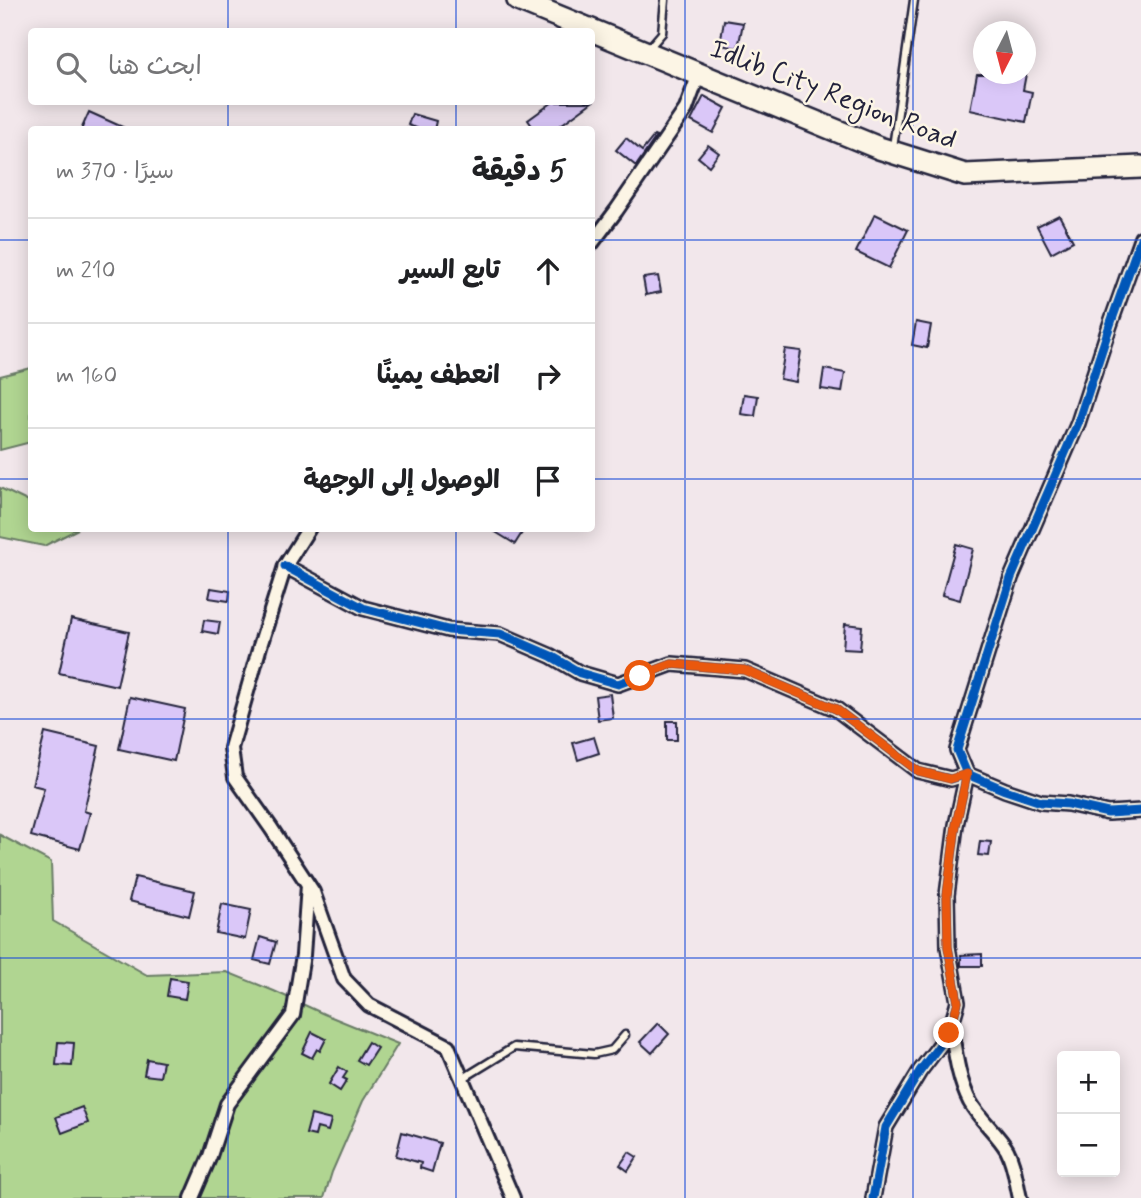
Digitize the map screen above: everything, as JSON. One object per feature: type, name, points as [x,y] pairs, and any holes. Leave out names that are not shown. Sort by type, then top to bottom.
[{"type":"main road","name":"Idlib City Region Road","points":[[518,0],[587,28]]},
{"type":"main road","name":"Idlib City Region Road","points":[[595,31],[893,152],[965,175],[1141,167]]},
{"type":"street","points":[[595,239],[686,109],[699,74]]},
{"type":"street","points":[[873,1198],[886,1127],[920,1071],[949,1033],[958,1002],[948,947],[947,895],[956,825],[967,774],[957,750],[1011,578],[1078,423],[1141,238]]},
{"type":"street","points":[[306,532],[285,566],[260,646],[231,748],[235,777],[313,892],[344,979],[369,1005],[448,1046],[513,1198]]},
{"type":"street","points":[[285,566],[363,608],[448,630],[500,634],[551,656],[580,673],[618,684],[672,664],[744,670],[836,709],[918,771],[950,779],[967,774],[1041,802],[1068,804],[1108,813],[1141,811]]},
{"type":"street","points":[[192,1198],[210,1156],[227,1104],[293,1015],[303,956],[308,885]]},
{"type":"street","points":[[951,1026],[955,1052],[970,1101],[1006,1147],[1013,1164],[1020,1198]]},
{"type":"lane","points":[[646,52],[662,33],[666,0]]},
{"type":"lane","points":[[893,152],[914,0]]},
{"type":"lane","points":[[462,1079],[514,1047],[594,1054],[612,1050],[625,1035]]},
{"type":"green space","points":[[28,369],[28,443],[0,450],[0,376]]},
{"type":"green space","points":[[0,488],[28,502],[28,532],[72,532],[44,546],[0,537]]},
{"type":"green space","points":[[0,835],[51,862],[53,921],[147,975],[227,972],[398,1044],[363,1101],[332,1172],[324,1198],[0,1198]]},
{"type":"building","points":[[724,20],[743,23],[738,48],[720,45]]},
{"type":"building","points":[[975,84],[1024,84],[1023,90],[1032,92],[1026,122],[970,110]]},
{"type":"building","points":[[704,96],[726,108],[713,133],[691,121]]},
{"type":"building","points":[[549,105],[588,105],[559,126],[532,126],[528,120]]},
{"type":"building","points":[[89,112],[120,126],[83,126]]},
{"type":"building","points":[[412,114],[436,121],[435,126],[408,125]]},
{"type":"building","points":[[654,136],[656,137],[636,166],[616,150],[626,138],[642,151]]},
{"type":"building","points":[[708,145],[719,153],[709,166],[698,157]]},
{"type":"building","points":[[875,214],[908,230],[889,268],[856,252]]},
{"type":"building","points":[[1059,215],[1073,241],[1051,253],[1037,226]]},
{"type":"building","points":[[658,276],[661,292],[646,295],[643,278]]},
{"type":"building","points":[[916,322],[931,325],[927,348],[912,345]]},
{"type":"building","points":[[785,349],[801,351],[796,382],[780,379]]},
{"type":"building","points":[[824,369],[845,373],[842,392],[821,389]]},
{"type":"building","points":[[744,394],[758,396],[755,416],[741,414]]},
{"type":"building","points":[[496,532],[522,532],[515,544]]},
{"type":"building","points":[[956,544],[973,549],[960,600],[942,595]]},
{"type":"building","points":[[211,588],[230,591],[229,601],[209,598]]},
{"type":"building","points":[[71,619],[129,632],[117,686],[59,673]]},
{"type":"building","points":[[204,620],[220,622],[218,634],[202,631]]},
{"type":"building","points":[[845,624],[862,626],[860,650],[843,649]]},
{"type":"building","points":[[610,694],[613,718],[598,720],[595,696]]},
{"type":"building","points":[[130,697],[185,709],[174,761],[119,749]]},
{"type":"building","points":[[667,721],[677,721],[677,740],[667,740]]},
{"type":"building","points":[[45,733],[99,746],[84,811],[90,813],[80,849],[31,836],[44,788],[32,785]]},
{"type":"building","points":[[594,737],[599,753],[578,760],[573,743]]},
{"type":"building","points":[[980,841],[991,842],[989,856],[978,855]]},
{"type":"building","points":[[135,877],[195,891],[189,916],[129,901]]},
{"type":"building","points":[[222,904],[251,910],[245,939],[216,933]]},
{"type":"building","points":[[260,937],[276,942],[270,964],[254,960]]},
{"type":"building","points":[[982,954],[982,966],[961,966],[961,955]]},
{"type":"building","points":[[170,978],[188,981],[185,999],[167,996]]},
{"type":"building","points":[[658,1023],[669,1034],[652,1053],[640,1042]]},
{"type":"building","points":[[312,1032],[326,1039],[320,1051],[317,1049],[312,1058],[302,1053]]},
{"type":"building","points":[[58,1042],[74,1043],[72,1066],[56,1065]]},
{"type":"building","points":[[368,1042],[377,1048],[366,1065],[357,1060]]},
{"type":"building","points":[[147,1059],[163,1062],[160,1077],[144,1075]]},
{"type":"building","points":[[339,1067],[347,1072],[343,1078],[347,1080],[340,1091],[329,1084]]},
{"type":"building","points":[[82,1107],[88,1123],[62,1133],[56,1117]]},
{"type":"building","points":[[311,1115],[331,1120],[328,1131],[317,1128],[315,1136],[306,1134]]},
{"type":"building","points":[[402,1132],[440,1143],[432,1172],[420,1168],[421,1163],[396,1156]]},
{"type":"building","points":[[629,1152],[637,1157],[628,1171],[620,1165]]},
{"type":"cycle path","points":[[873,1198],[886,1127],[920,1071],[949,1033],[958,1002],[948,947],[947,895],[956,825],[967,774],[957,750],[1011,578],[1078,423],[1141,238]]},
{"type":"cycle path","points":[[285,566],[363,608],[448,630],[500,634],[551,656],[580,673],[618,684],[672,664],[745,670],[836,709],[918,771],[951,779],[967,774],[1041,802],[1068,804],[1108,813],[1141,811]]},
{"type":"route","points":[[640,676],[672,664],[744,670],[836,709],[918,771],[950,779],[967,774],[956,825],[947,895],[948,947],[958,1002],[949,1033]]}]
